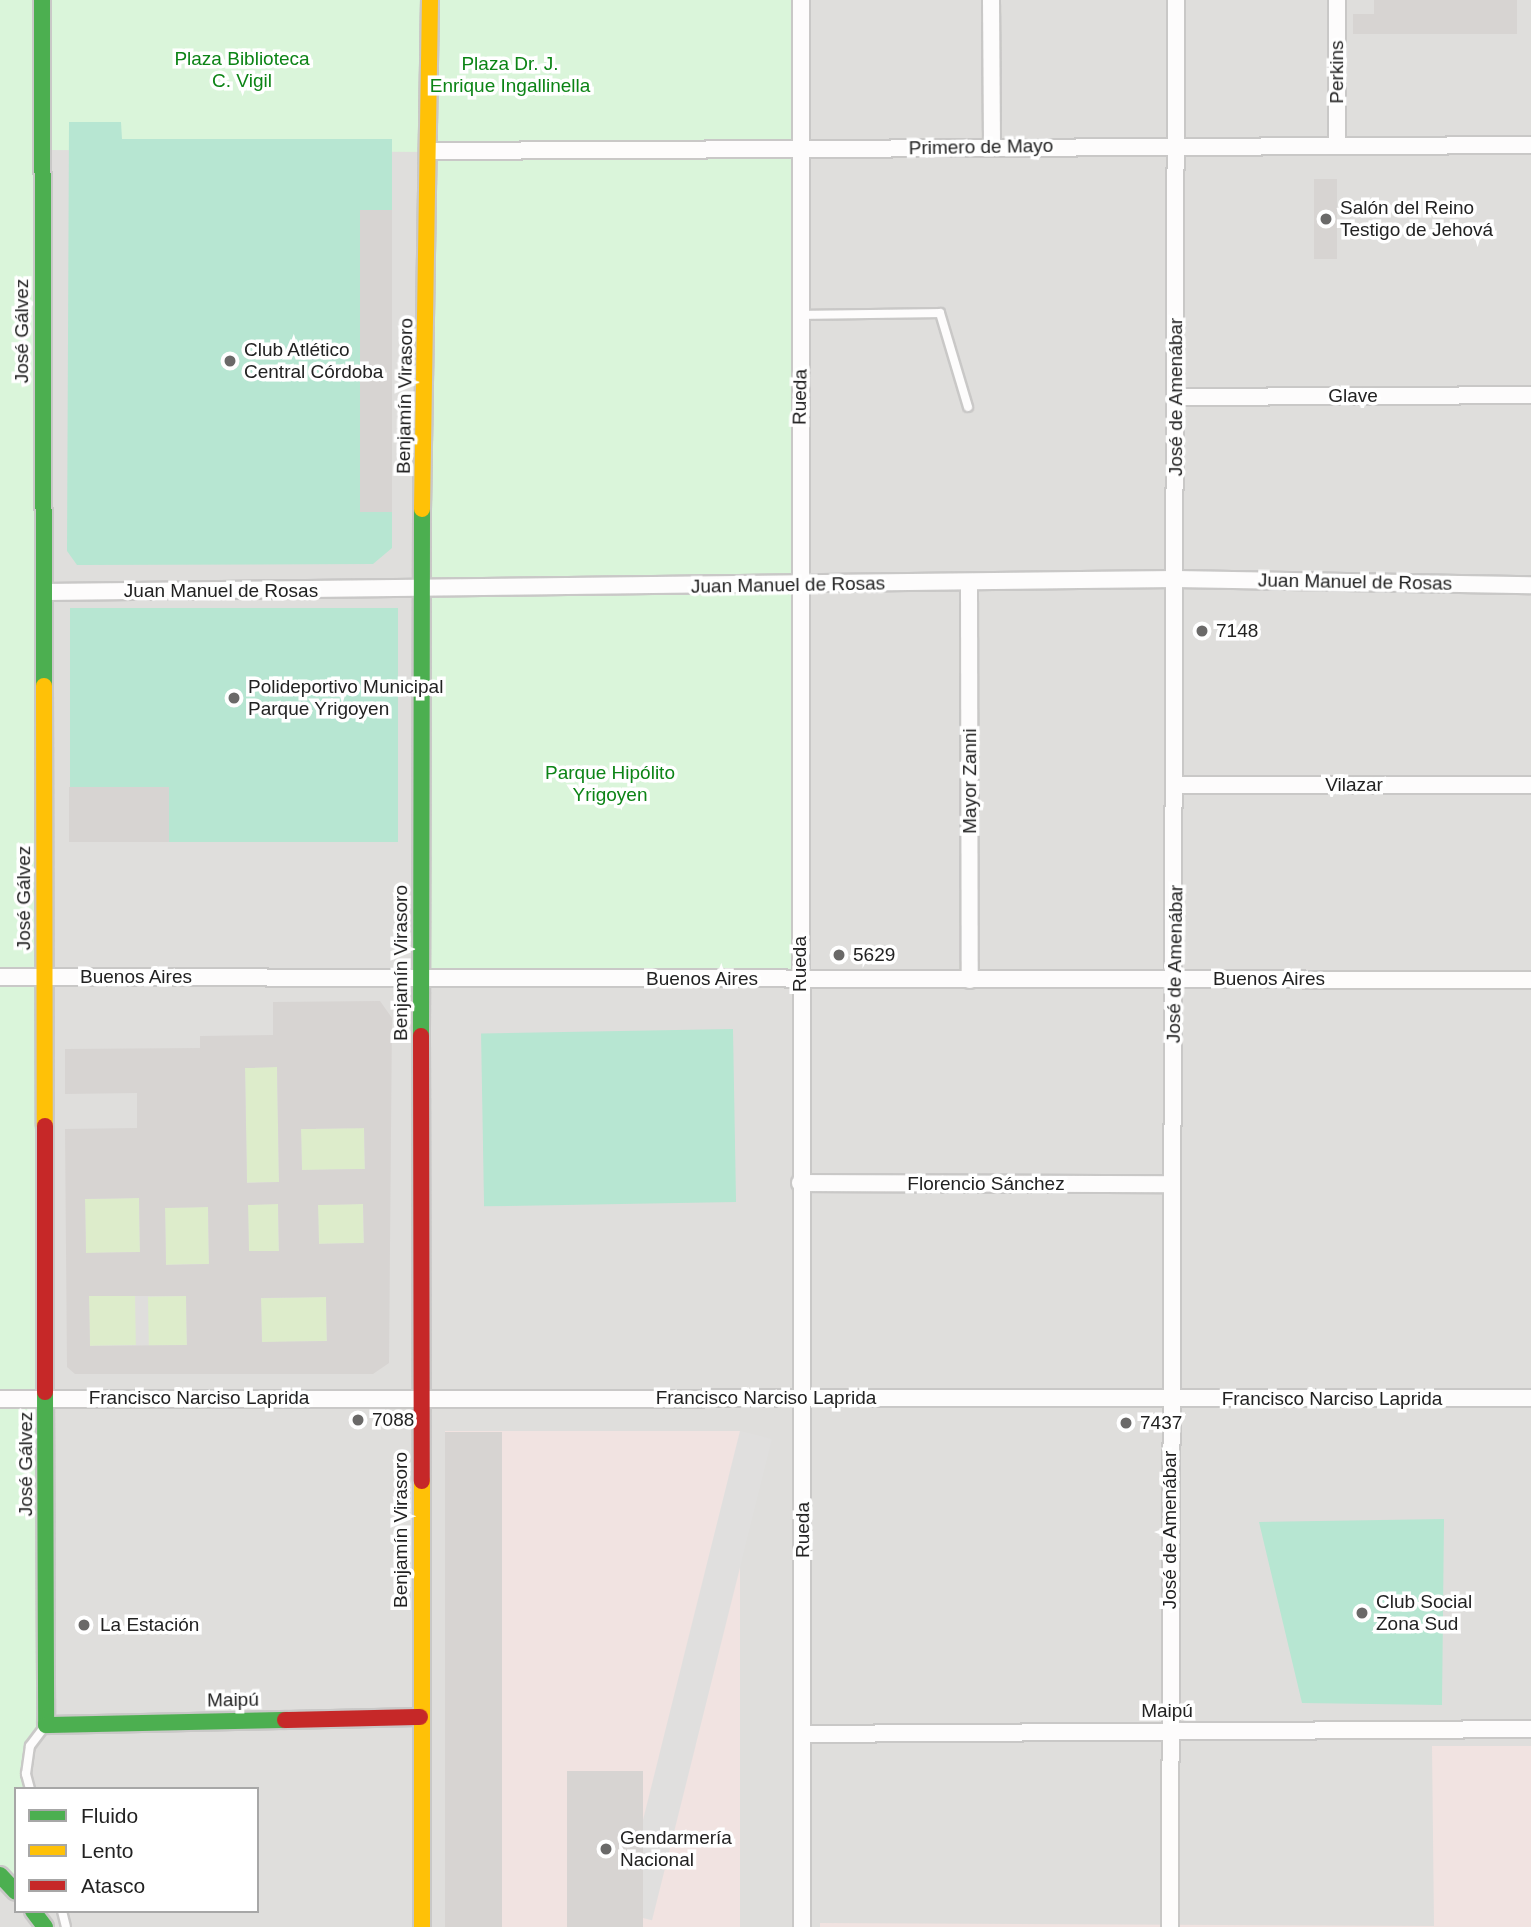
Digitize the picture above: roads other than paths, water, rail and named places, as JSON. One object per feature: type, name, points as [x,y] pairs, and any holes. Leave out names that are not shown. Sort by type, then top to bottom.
[{"type":"street","name":"José Gálvez","points":[[42,0],[46,1725]]},
{"type":"street","name":"Benjamín Virasoro","points":[[422,1927],[421,590],[431,151],[430,0]]},
{"type":"street","name":"Rueda","points":[[801,0],[798,585],[803,1398],[802,1927]]},
{"type":"street","points":[[990,0],[992,147]]},
{"type":"street","name":"José de Amenábar","points":[[1170,1927],[1170,1400],[1176,785],[1176,0]]},
{"type":"street","name":"Perkins","points":[[1337,0],[1337,145]]},
{"type":"street","name":"Primero de Mayo","points":[[431,151],[1531,145]]},
{"type":"street","name":"Glave","points":[[1175,397],[1531,395]]},
{"type":"street","name":"Juan Manuel de Rosas","points":[[45,592],[421,590],[1176,579],[1531,585]]},
{"type":"street","name":"Mayor Zanni","points":[[969,583],[970,980]]},
{"type":"street","name":"Vilazar","points":[[1176,785],[1531,785]]},
{"type":"street","name":"Buenos Aires","points":[[0,977],[422,980],[1531,979]]},
{"type":"street","name":"Florencio Sánchez","points":[[800,1183],[1172,1184]]},
{"type":"street","name":"Francisco Narciso Laprida","points":[[0,1399],[1531,1398]]},
{"type":"street","name":"Maipú","points":[[46,1725],[420,1717]]},
{"type":"street","name":"Maipú","points":[[803,1734],[1531,1729]]},
{"type":"street","points":[[0,1875],[14,1890]]},
{"type":"lane","points":[[800,315],[940,313],[968,407]]},
{"type":"lane","points":[[29,1787],[26,1774],[30,1746],[46,1725]]},
{"type":"place","name":"Salón del Reino Testigo de Jehová","points":[[1326,219]]},
{"type":"place","name":"Club Atlético Central Córdoba","points":[[230,361]]},
{"type":"place","name":"7148","points":[[1202,631]]},
{"type":"place","name":"Polideportivo Municipal Parque Yrigoyen","points":[[234,698]]},
{"type":"place","name":"5629","points":[[839,955]]},
{"type":"place","name":"7088","points":[[358,1420]]},
{"type":"place","name":"7437","points":[[1126,1423]]},
{"type":"place","name":"Club Social Zona Sud","points":[[1362,1613]]},
{"type":"place","name":"La Estación","points":[[84,1625]]},
{"type":"place","name":"Gendarmería Nacional","points":[[606,1849]]},
{"type":"park label","name":"Plaza Biblioteca C. Vigil","points":[[242,70]]},
{"type":"park label","name":"Plaza Dr. J. Enrique Ingallinella","points":[[510,75]]},
{"type":"park label","name":"Parque Hipólito Yrigoyen","points":[[610,784]]}]
